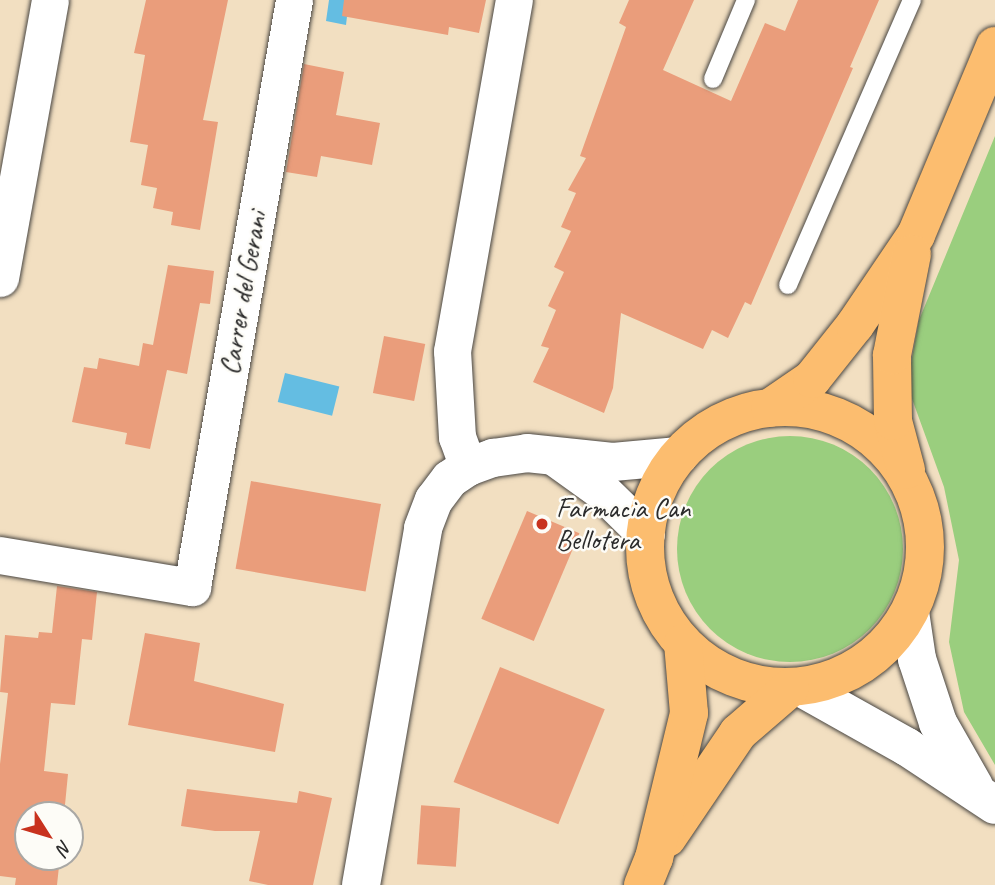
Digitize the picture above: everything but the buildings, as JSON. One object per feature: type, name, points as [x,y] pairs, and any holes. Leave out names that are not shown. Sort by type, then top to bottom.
[{"type":"main road","points":[[908,479],[892,456],[873,438],[850,422],[824,412],[797,407],[770,408],[736,416],[705,432],[679,456],[663,479],[651,506],[646,534],[646,564],[652,593],[664,620],[683,643],[705,663],[731,677],[760,685],[795,687],[834,679],[864,663],[890,640],[910,612],[921,580],[926,545],[921,511],[908,479],[893,421],[892,355],[916,235],[995,46]]},
{"type":"main road","points":[[770,408],[812,379],[855,325],[916,235]]},
{"type":"main road","points":[[648,871],[689,713],[683,643]]},
{"type":"main road","points":[[648,871],[738,733],[795,687]]},
{"type":"street","points":[[0,278],[50,0]]},
{"type":"street","name":"Carrer del Gerani","points":[[0,555],[192,587],[294,0]]},
{"type":"street","points":[[468,467],[457,437],[452,351],[514,0]]},
{"type":"street","points":[[361,885],[423,528],[434,500],[450,479],[468,467],[493,457],[527,453],[613,462],[679,456]]},
{"type":"street","points":[[554,455],[601,490],[646,534]]},
{"type":"street","points":[[910,612],[916,659],[938,723],[986,798]]},
{"type":"street","points":[[795,687],[986,798]]},
{"type":"lane","points":[[713,79],[746,0]]},
{"type":"lane","points":[[788,285],[912,0]]},
{"type":"green space","points":[[995,136],[995,765],[964,712],[949,642],[959,560],[944,487],[907,385],[919,320]]},
{"type":"green space","points":[[790,436],[833,445],[853,455],[870,469],[884,486],[894,506],[903,549],[894,592],[884,612],[870,629],[853,643],[833,653],[790,662],[747,653],[727,643],[710,629],[696,612],[686,592],[677,549],[686,506],[696,486],[710,469],[727,455],[747,445]]},
{"type":"water","points":[[329,0],[357,0],[348,8],[346,25],[326,21]]},
{"type":"water","points":[[285,373],[339,387],[332,416],[278,402]]},
{"type":"place","name":"Farmacia Can Bellotera","points":[[542,524]]}]
